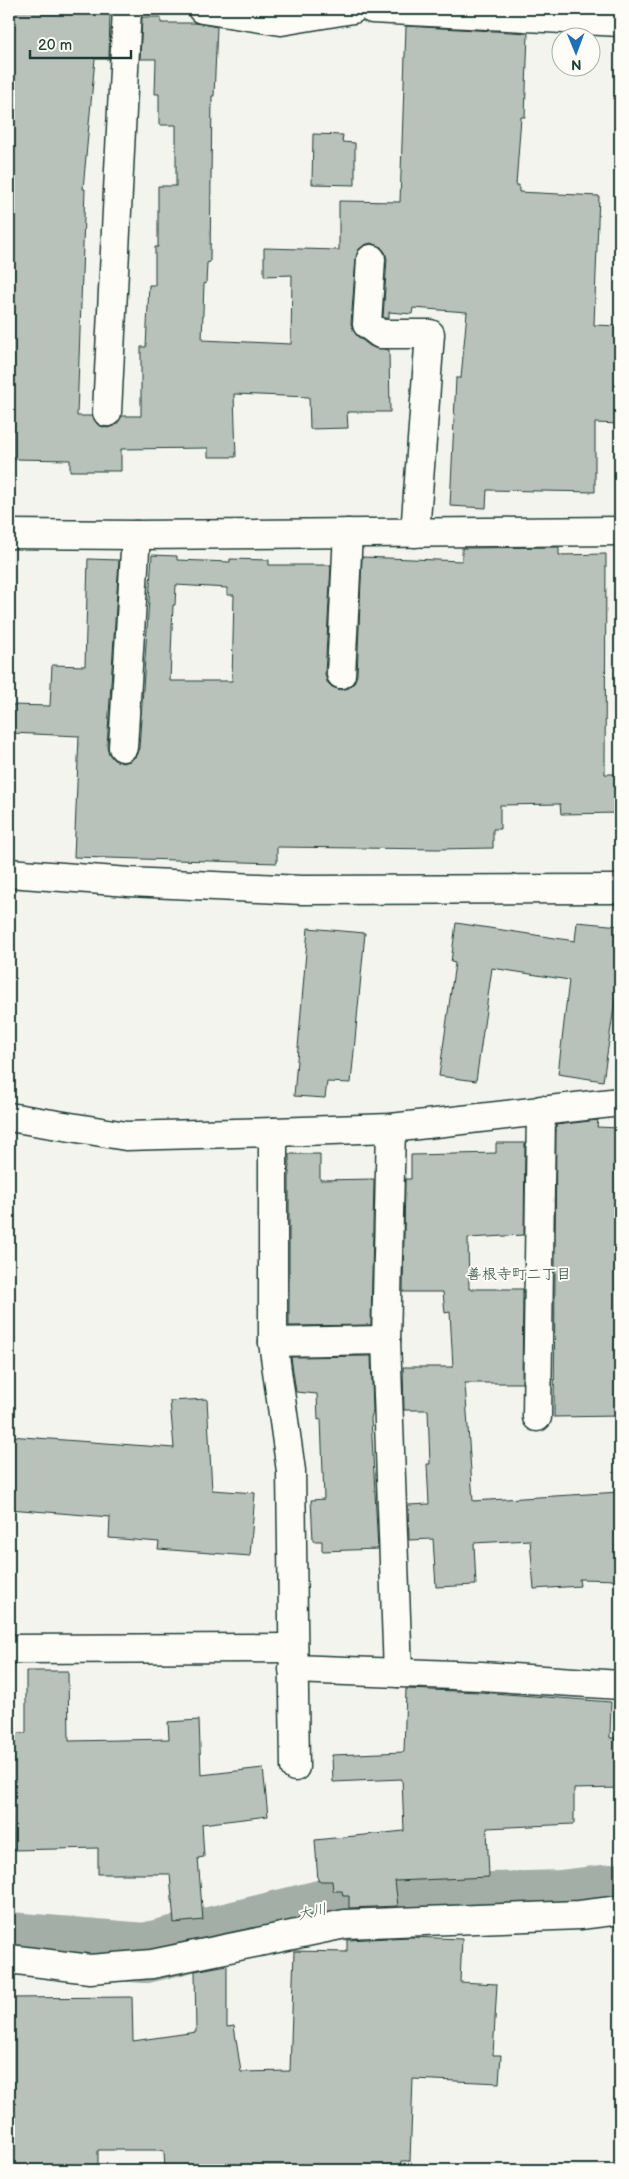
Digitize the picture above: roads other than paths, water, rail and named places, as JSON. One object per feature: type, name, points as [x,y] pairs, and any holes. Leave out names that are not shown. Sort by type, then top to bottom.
[{"type":"street","points":[[107,412],[127,9]]},
{"type":"street","points":[[202,9],[281,20],[353,9]]},
{"type":"street","points":[[372,9],[620,22]]},
{"type":"street","points":[[371,259],[367,324],[380,334],[430,334],[415,533]]},
{"type":"street","points":[[9,534],[136,535],[620,531]]},
{"type":"street","points":[[341,674],[348,533]]},
{"type":"street","points":[[124,747],[136,535]]},
{"type":"street","points":[[9,876],[302,890],[620,889]]},
{"type":"street","points":[[9,1117],[126,1136],[273,1132],[391,1128],[541,1110],[620,1097]]},
{"type":"street","points":[[537,1417],[541,1110]]},
{"type":"street","points":[[391,1128],[386,1340],[398,1673]]},
{"type":"street","points":[[273,1132],[273,1342],[291,1471],[295,1767]]},
{"type":"street","points":[[273,1342],[386,1340]]},
{"type":"street","points":[[9,1649],[293,1659],[398,1673],[482,1676],[620,1685]]},
{"type":"street","points":[[9,1960],[90,1969],[152,1964],[345,1924],[580,1916],[620,1910]]},
{"type":"waterway","name":"大川","points":[[9,1942],[145,1953],[333,1907],[561,1900],[620,1893]]},
{"type":"district","name":"善根寺町二丁目","points":[[519,1274]]}]
